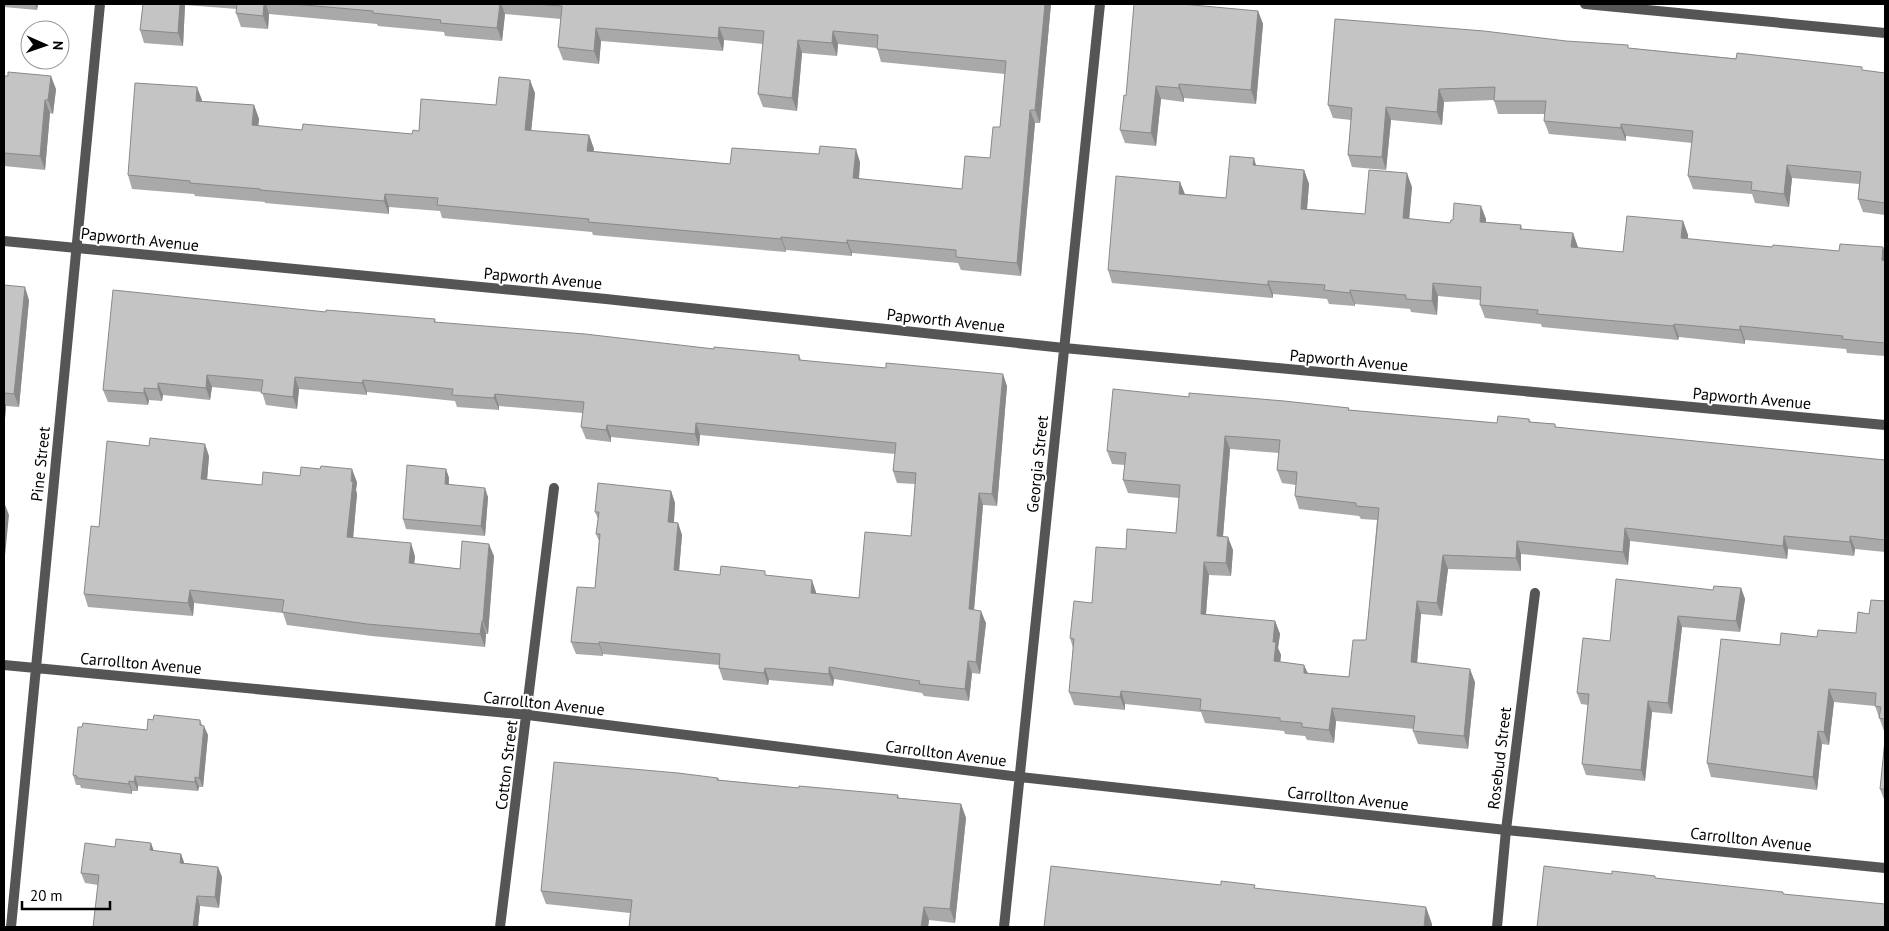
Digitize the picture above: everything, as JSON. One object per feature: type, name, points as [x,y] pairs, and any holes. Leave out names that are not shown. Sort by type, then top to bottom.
[{"type":"street","name":"Pine Street","points":[[11,927],[100,4]]},
{"type":"street","name":"Georgia Street","points":[[1004,927],[1100,4]]},
{"type":"street","points":[[1585,4],[1885,33]]},
{"type":"street","name":"Papworth Avenue","points":[[4,241],[606,299],[1064,348],[1885,425]]},
{"type":"street","name":"Cotton Street","points":[[500,927],[528,715],[554,488]]},
{"type":"street","name":"Rosebud Street","points":[[1497,927],[1506,830],[1535,593]]},
{"type":"street","name":"Carrollton Avenue","points":[[4,665],[528,715],[1020,777],[1506,830],[1885,868]]},
{"type":"building","points":[[143,4],[180,4],[178,33],[140,30]]},
{"type":"building","points":[[237,4],[264,4],[263,16],[236,13]]},
{"type":"building","points":[[293,4],[500,4],[497,28],[440,23],[441,20],[373,13],[373,11]]},
{"type":"building","points":[[534,4],[1045,4],[1035,110],[1030,110],[1017,263],[956,257],[956,250],[847,240],[847,243],[781,237],[781,239],[588,222],[589,219],[437,205],[438,198],[385,194],[384,201],[190,183],[190,181],[128,175],[135,83],[197,87],[196,101],[254,105],[252,125],[302,130],[303,124],[412,134],[413,130],[419,131],[421,99],[496,105],[499,77],[530,80],[525,130],[589,135],[587,151],[730,164],[732,148],[819,154],[820,146],[856,149],[853,178],[962,189],[965,156],[990,158],[993,127],[1000,127],[1006,61],[877,49],[878,35],[833,31],[832,43],[798,40],[792,98],[758,94],[764,31],[719,27],[718,38],[596,28],[594,51],[558,47],[562,6]]},
{"type":"building","points":[[1134,4],[1182,4],[1258,11],[1251,90],[1179,84],[1179,88],[1156,86],[1151,133],[1120,130],[1124,95],[1126,96]]},
{"type":"building","points":[[1335,19],[1628,45],[1628,48],[1736,59],[1737,53],[1862,67],[1862,70],[1885,73],[1885,203],[1858,199],[1861,172],[1787,165],[1784,194],[1751,190],[1752,182],[1688,176],[1693,131],[1621,124],[1621,128],[1544,121],[1546,101],[1494,101],[1495,87],[1439,89],[1437,112],[1386,107],[1382,157],[1348,155],[1352,108],[1328,105]]},
{"type":"building","points":[[8,72],[51,76],[48,100],[45,100],[40,156],[4,153],[4,76],[8,76]]},
{"type":"building","points":[[1230,156],[1254,158],[1253,165],[1304,170],[1301,209],[1365,214],[1369,170],[1407,173],[1403,218],[1450,223],[1453,220],[1454,203],[1481,206],[1480,222],[1521,225],[1520,229],[1573,233],[1571,247],[1623,252],[1627,216],[1683,221],[1681,238],[1772,247],[1773,245],[1839,251],[1840,244],[1883,247],[1882,260],[1885,261],[1885,343],[1842,339],[1843,336],[1740,326],[1740,330],[1537,314],[1538,310],[1480,305],[1481,287],[1433,283],[1432,301],[1406,299],[1406,295],[1350,290],[1350,293],[1324,290],[1325,285],[1268,281],[1268,285],[1108,270],[1116,176],[1180,182],[1179,194],[1226,198]]},
{"type":"building","points":[[4,285],[25,287],[14,394],[4,393]]},
{"type":"building","points":[[113,290],[326,312],[326,310],[435,319],[434,322],[585,334],[714,349],[714,347],[799,355],[799,360],[886,368],[886,363],[1003,374],[992,494],[979,493],[969,609],[981,611],[976,662],[968,661],[965,689],[919,684],[920,681],[829,667],[829,674],[765,668],[764,673],[719,668],[720,654],[599,642],[599,644],[571,642],[577,587],[595,588],[600,534],[596,534],[599,512],[595,512],[598,483],[671,491],[668,522],[678,523],[674,570],[720,575],[721,566],[765,571],[765,575],[812,580],[811,593],[859,598],[865,532],[911,536],[916,473],[893,471],[896,443],[696,423],[695,434],[607,425],[606,430],[581,427],[584,402],[495,394],[494,398],[452,395],[453,389],[363,380],[362,383],[295,377],[293,397],[261,393],[263,380],[207,375],[206,388],[158,383],[158,389],[144,388],[144,393],[103,390]]},
{"type":"building","points":[[1113,389],[1189,397],[1189,393],[1284,401],[1349,408],[1348,410],[1497,423],[1498,416],[1529,419],[1529,422],[1555,424],[1555,427],[1885,460],[1885,540],[1850,536],[1850,542],[1784,536],[1783,546],[1625,528],[1623,552],[1517,541],[1516,558],[1443,555],[1437,603],[1417,601],[1411,662],[1470,669],[1464,736],[1413,731],[1415,716],[1332,708],[1329,730],[1302,727],[1302,723],[1280,721],[1280,718],[1200,710],[1201,699],[1121,691],[1120,697],[1069,692],[1074,639],[1070,638],[1074,601],[1092,603],[1096,547],[1126,549],[1127,529],[1176,533],[1180,485],[1123,480],[1126,453],[1107,451]],"holes":[[[1225,436],[1280,440],[1277,470],[1297,472],[1295,496],[1356,503],[1356,506],[1379,508],[1366,640],[1353,640],[1349,677],[1304,673],[1304,665],[1274,661],[1276,642],[1273,642],[1275,621],[1201,614],[1204,562],[1226,563],[1228,537],[1217,536]]]},
{"type":"building","points":[[150,438],[205,444],[201,479],[262,485],[263,472],[300,476],[301,467],[320,469],[321,466],[352,469],[351,481],[353,482],[347,537],[411,543],[409,563],[460,569],[462,541],[489,544],[483,621],[480,634],[367,624],[282,612],[284,600],[190,590],[188,603],[84,594],[91,526],[99,527],[107,441],[149,446]]},
{"type":"building","points":[[407,465],[446,469],[445,484],[485,488],[481,526],[403,519]]},
{"type":"building","points":[[1616,579],[1713,590],[1714,586],[1741,588],[1736,621],[1678,616],[1668,703],[1648,701],[1641,770],[1582,764],[1589,694],[1577,693],[1583,638],[1610,641]]},
{"type":"building","points":[[1871,600],[1885,601],[1885,719],[1879,718],[1881,707],[1875,706],[1876,693],[1829,689],[1824,732],[1818,731],[1813,777],[1707,763],[1721,639],[1780,645],[1781,633],[1817,637],[1818,630],[1856,633],[1858,612],[1869,614]]},
{"type":"building","points":[[154,715],[200,720],[200,725],[204,726],[199,778],[195,777],[195,782],[135,776],[134,782],[129,781],[129,784],[77,778],[77,776],[73,775],[78,727],[82,727],[83,723],[147,730],[148,719],[153,720]]},
{"type":"building","points":[[1885,740],[1885,789],[1880,789]]},
{"type":"building","points":[[554,762],[678,773],[718,778],[717,780],[799,788],[799,786],[898,795],[897,798],[961,804],[950,909],[924,907],[921,927],[629,927],[632,900],[541,891]]},
{"type":"building","points":[[116,839],[151,843],[150,850],[181,854],[180,863],[218,867],[215,897],[197,896],[193,927],[93,927],[99,875],[81,873],[85,843],[115,847]]},
{"type":"building","points":[[1051,866],[1221,885],[1221,881],[1255,885],[1254,888],[1426,907],[1424,927],[1044,927]]},
{"type":"building","points":[[1544,866],[1612,874],[1612,871],[1655,876],[1655,878],[1783,892],[1783,894],[1885,904],[1885,927],[1537,927]]}]
